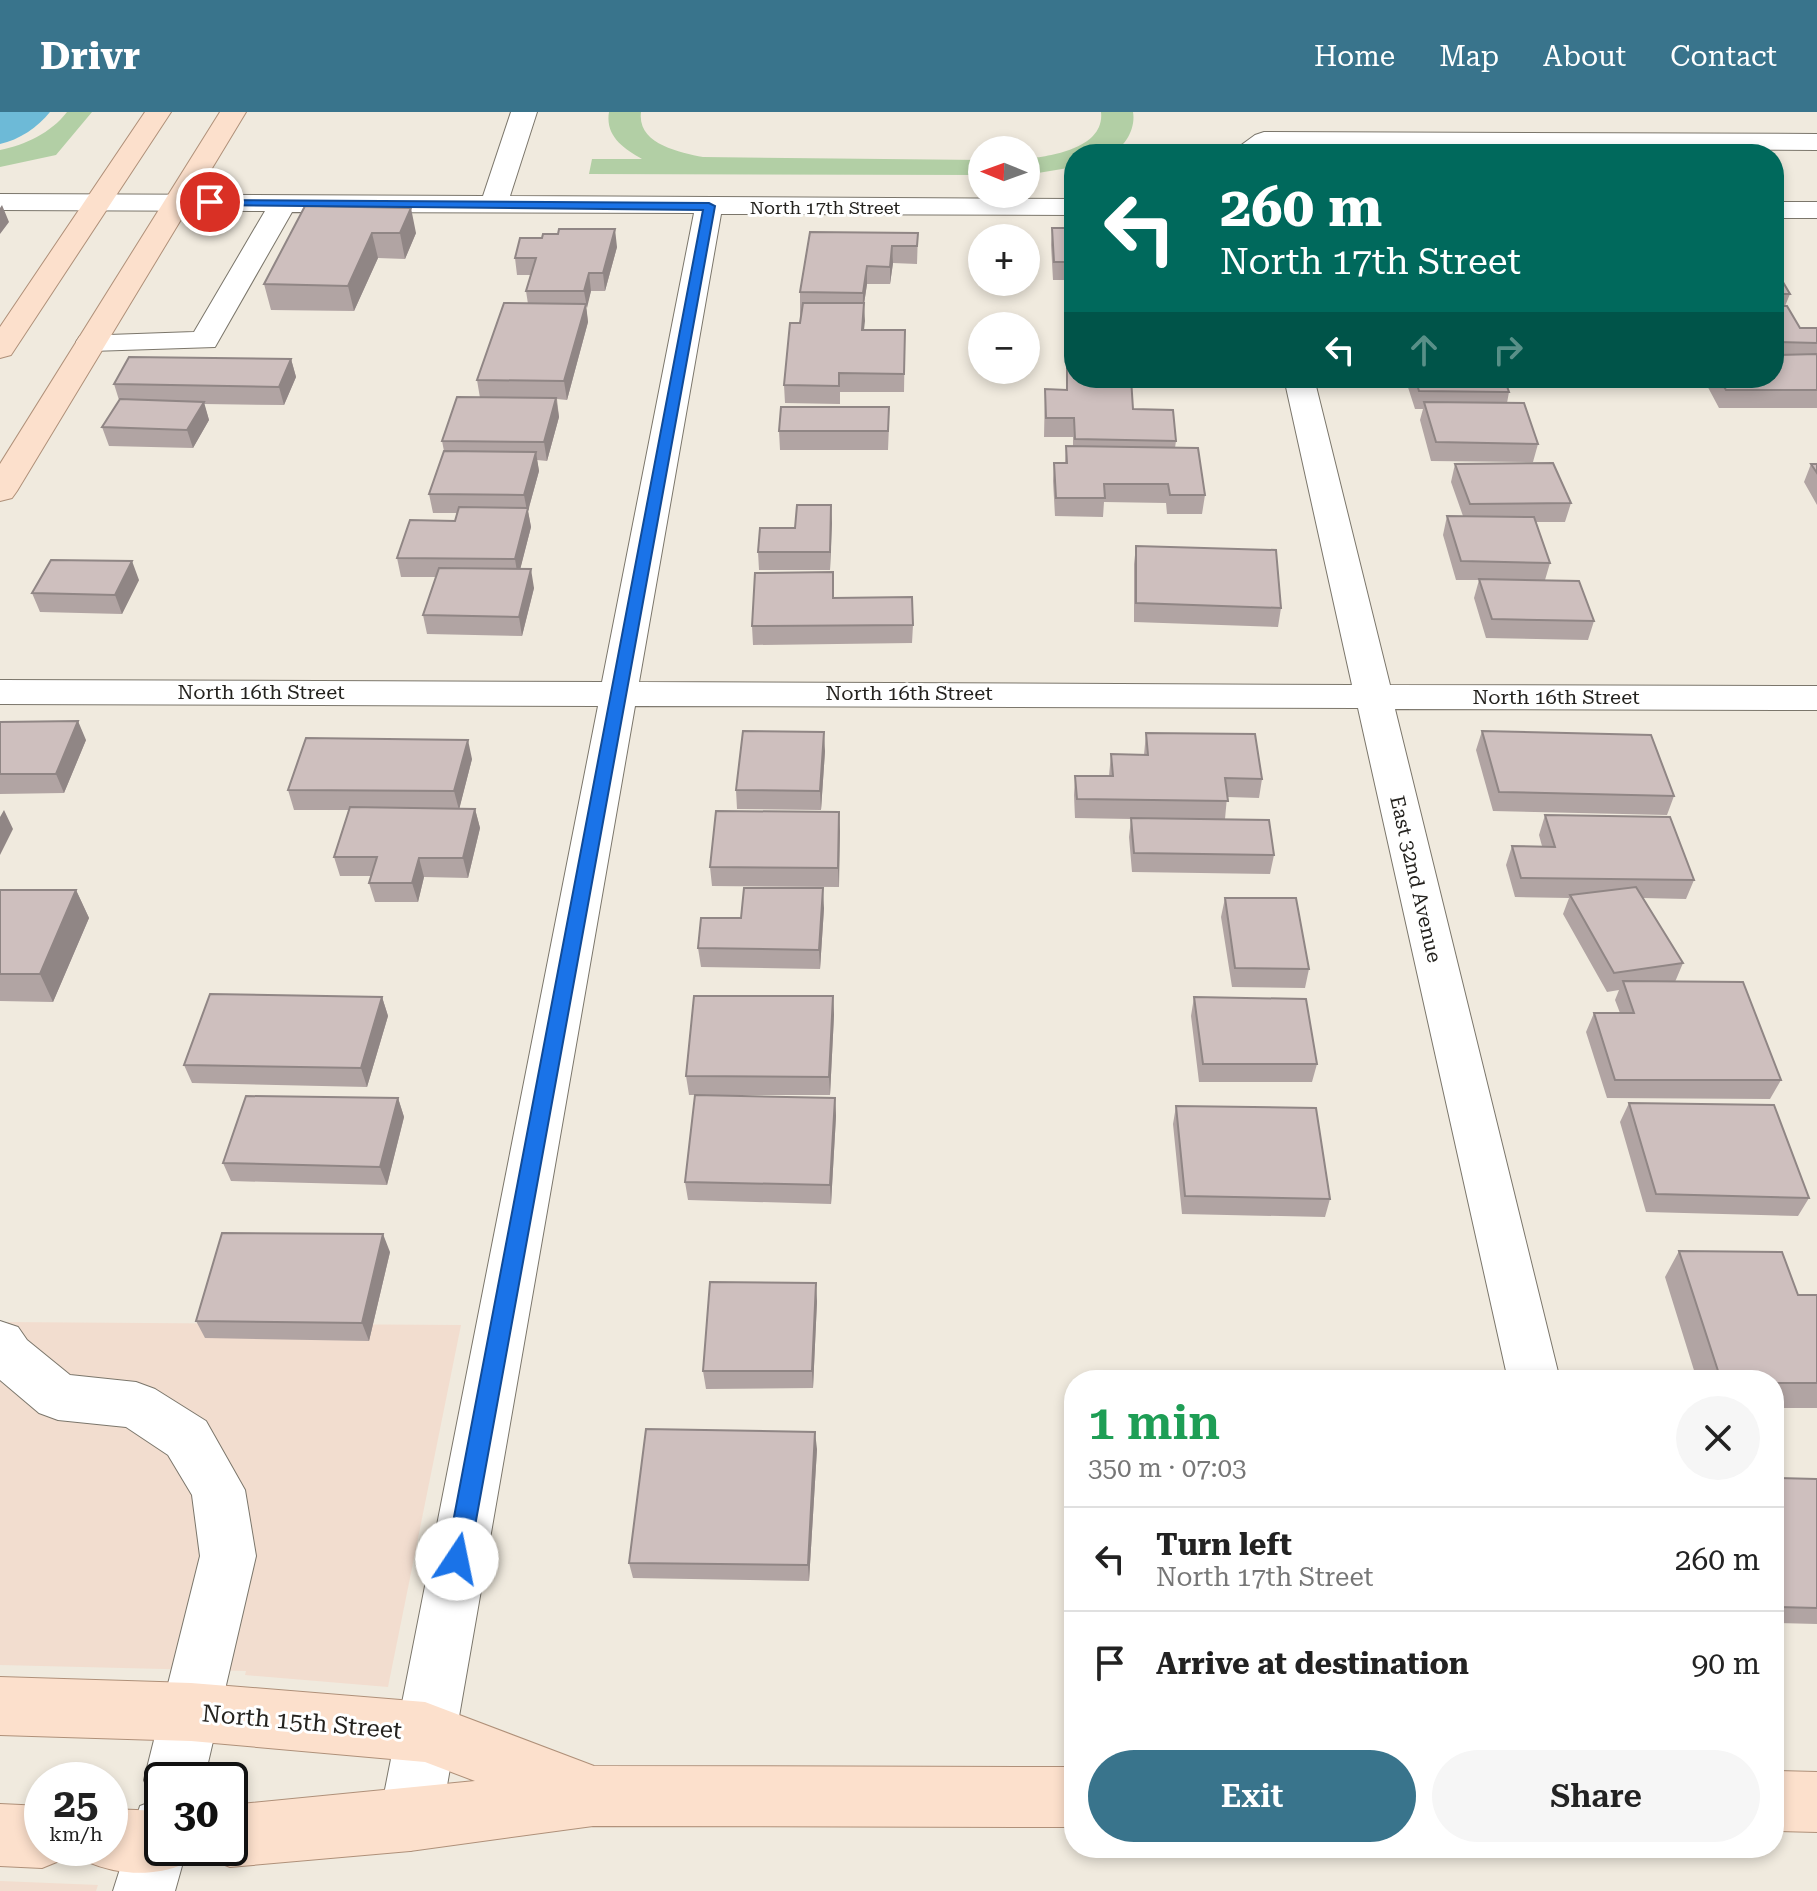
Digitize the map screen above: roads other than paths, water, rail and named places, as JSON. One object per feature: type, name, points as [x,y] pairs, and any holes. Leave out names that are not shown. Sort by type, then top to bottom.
[{"type":"main road","points":[[0,349],[158,112]]},
{"type":"main road","points":[[0,491],[233,112]]},
{"type":"main road","name":"North 15th Street","points":[[0,1706],[191,1712],[425,1732],[593,1796]]},
{"type":"main road","name":"North 15th Street","points":[[248,1834],[410,1820],[593,1796],[1064,1797]]},
{"type":"main road","points":[[1784,1801],[1817,1802]]},
{"type":"main road","points":[[0,1835],[24,1836]]},
{"type":"street","points":[[494,205],[524,112]]},
{"type":"street","points":[[1258,144],[1264,140],[1817,142]]},
{"type":"street","name":"North 17th Street","points":[[0,202],[1064,207]]},
{"type":"street","points":[[91,342],[204,341],[283,203]]},
{"type":"street","points":[[410,1820],[709,206]]},
{"type":"street","points":[[1784,211],[1815,213]]},
{"type":"street","name":"East 32nd Avenue","points":[[1301,388],[1532,1370]]},
{"type":"street","name":"North 16th Street","points":[[0,692],[618,691],[1817,698]]},
{"type":"street","points":[[0,1343],[9,1356],[58,1397],[136,1405],[187,1438],[218,1490],[228,1556],[178,1762]]},
{"type":"water","points":[[0,112],[50,112],[28,132],[0,144]]}]
